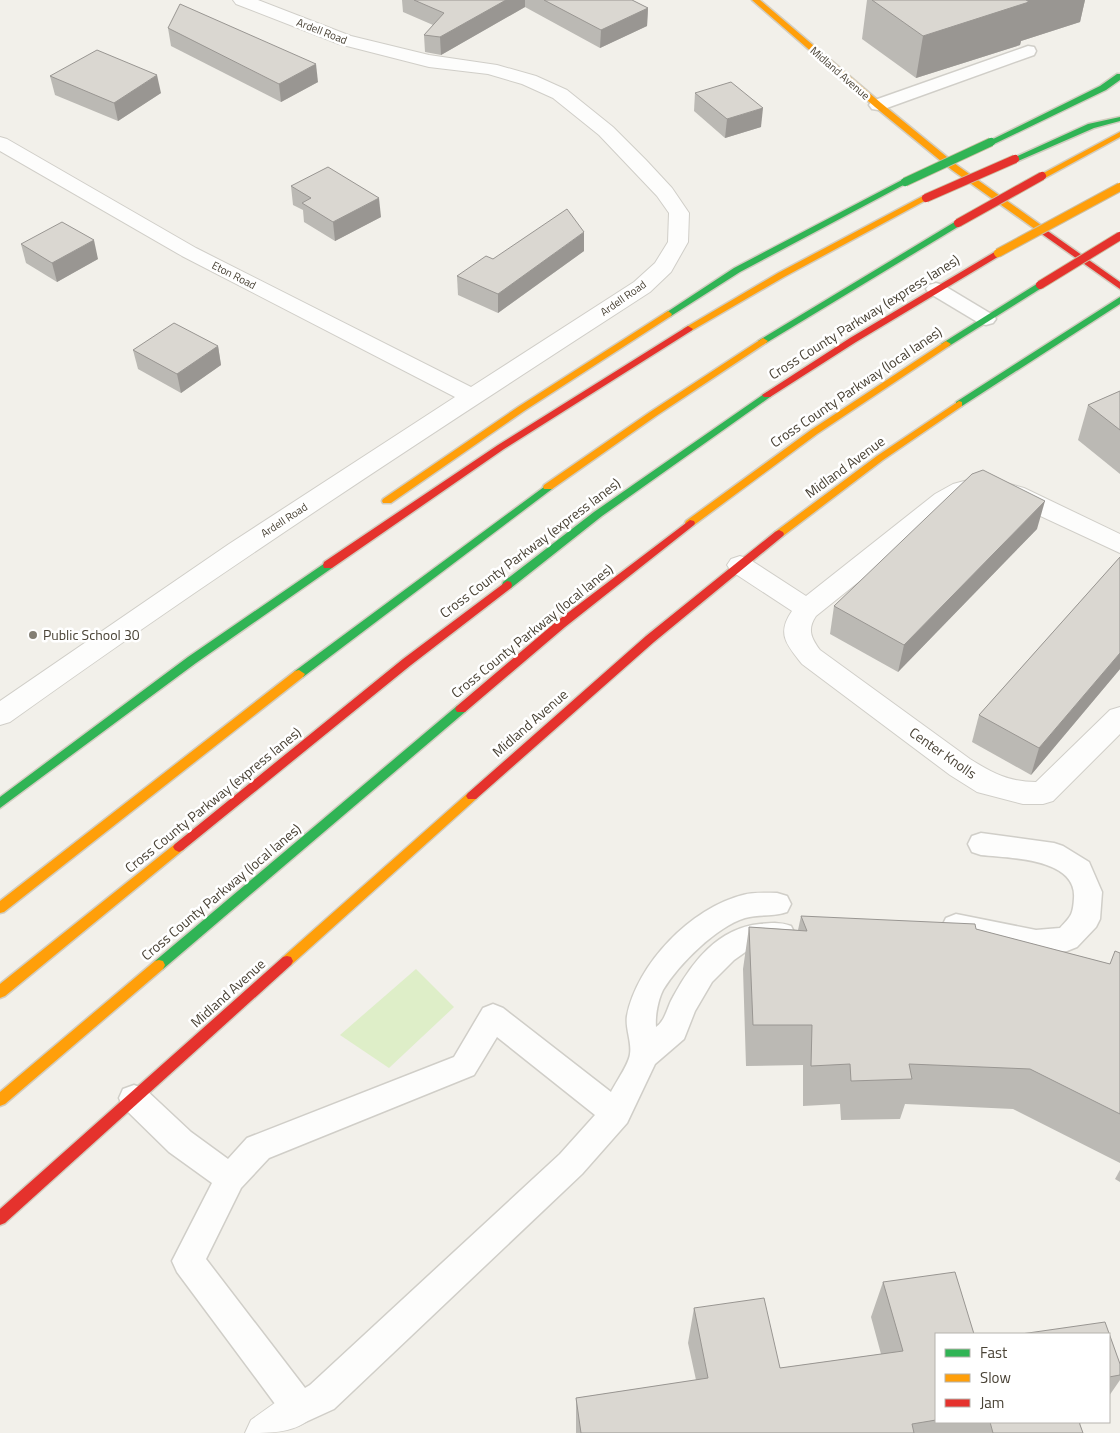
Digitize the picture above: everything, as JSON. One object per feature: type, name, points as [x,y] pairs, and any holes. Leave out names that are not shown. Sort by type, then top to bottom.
[{"type":"main road","name":"Midland Avenue","points":[[756,0],[878,105],[955,168],[1120,286]]},
{"type":"main road","points":[[377,508],[521,409],[737,270],[905,182],[1102,88],[1120,76]]},
{"type":"main road","points":[[0,803],[193,660],[495,450],[629,363],[755,289],[926,198],[1091,126],[1120,119]]},
{"type":"main road","points":[[0,908],[365,624],[557,481],[653,414],[788,326],[958,223],[1120,134]]},
{"type":"main road","name":"Cross County Parkway (express lanes)","points":[[0,992],[407,662],[590,520],[771,392],[936,289],[1120,187]]},
{"type":"main road","name":"Cross County Parkway (local lanes)","points":[[0,1100],[569,618],[741,484],[946,344],[1090,252],[1120,236]]},
{"type":"main road","points":[[1086,275],[1112,260]]},
{"type":"main road","name":"Midland Avenue","points":[[0,1218],[570,708],[740,565],[927,425],[1120,300]]},
{"type":"main road","points":[[946,344],[1007,320]]},
{"type":"main road","points":[[193,660],[280,585]]},
{"type":"street","name":"Ardell Road","points":[[0,715],[187,584],[642,287],[663,267],[678,242],[679,213],[666,192],[606,131],[560,94],[529,80],[490,69],[429,61],[345,40],[242,0]]},
{"type":"street","name":"Eton Road","points":[[0,143],[189,252],[473,397]]},
{"type":"street","name":"Center Knolls","points":[[1120,544],[1015,494],[992,487],[972,487],[944,500],[808,609],[796,624],[798,640],[811,657],[960,767],[986,784],[1023,793],[1043,793],[1120,717]]},
{"type":"street","points":[[740,565],[808,609]]},
{"type":"street","points":[[264,1433],[299,1408]]},
{"type":"lane","points":[[878,105],[1028,52]]},
{"type":"lane","points":[[936,289],[986,319]]},
{"type":"lane","points":[[926,925],[953,926],[1036,942],[1067,940],[1086,918],[1088,892],[1080,870],[1054,854],[981,844]]},
{"type":"lane","points":[[645,1055],[641,1018],[650,986],[679,950],[710,921],[744,906],[777,904]]},
{"type":"lane","points":[[616,1113],[493,1017],[464,1066],[258,1148],[230,1178],[188,1261],[299,1408],[322,1397],[571,1164],[616,1113],[645,1055],[674,1030],[682,1007],[702,973],[724,952],[745,937],[806,932]]},
{"type":"lane","points":[[134,1098],[180,1142],[230,1178]]},
{"type":"green space","points":[[416,969],[454,1007],[389,1068],[340,1035]]},
{"type":"building","points":[[414,0],[506,0],[440,37],[424,35],[444,13]]},
{"type":"building","points":[[544,0],[632,0],[648,8],[601,30]]},
{"type":"building","points":[[872,0],[1026,0],[1029,2],[923,36]]},
{"type":"building","points":[[180,4],[316,64],[279,84],[168,28]]},
{"type":"building","points":[[97,50],[157,75],[114,103],[50,76]]},
{"type":"building","points":[[731,82],[763,108],[727,119],[695,93]]},
{"type":"building","points":[[328,167],[379,198],[333,222],[302,203],[311,198],[291,186]]},
{"type":"building","points":[[567,209],[584,232],[498,294],[457,276],[486,256],[493,259]]},
{"type":"building","points":[[62,222],[94,240],[52,263],[21,244]]},
{"type":"building","points":[[174,323],[218,346],[177,374],[133,350]]},
{"type":"building","points":[[1120,391],[1120,430],[1088,405]]},
{"type":"building","points":[[983,470],[1045,501],[904,645],[834,606],[972,474]]},
{"type":"building","points":[[1120,557],[1120,653],[1039,748],[979,715]]},
{"type":"building","points":[[801,916],[975,924],[976,929],[1110,964],[1115,951],[1120,953],[1120,1114],[1030,1069],[909,1064],[912,1079],[851,1081],[850,1064],[811,1066],[812,1025],[753,1025],[749,927],[807,931]]},
{"type":"building","points":[[955,1272],[974,1333],[935,1333],[935,1420],[912,1424],[914,1433],[581,1433],[576,1398],[708,1378],[694,1308],[764,1298],[780,1368],[903,1351],[883,1282]]},
{"type":"building","points":[[1105,1322],[1109,1333],[1028,1333]]},
{"type":"building","points":[[1110,1336],[1120,1364],[1120,1375],[1110,1377]]},
{"type":"building","points":[[990,1423],[1079,1423],[1083,1433],[993,1433]]},
{"type":"traffic: fast","points":[[991,142],[1103,88],[1120,76]]},
{"type":"traffic: fast","points":[[1015,159],[1091,126],[1120,119]]},
{"type":"traffic: fast","points":[[905,182],[991,142]]},
{"type":"traffic: fast","points":[[668,314],[737,270],[905,182]]},
{"type":"traffic: fast","points":[[763,341],[958,223]]},
{"type":"traffic: fast","points":[[946,344],[1040,285]]},
{"type":"traffic: fast","points":[[959,404],[1120,300]]},
{"type":"traffic: fast","points":[[507,585],[598,514],[767,395]]},
{"type":"traffic: fast","points":[[299,674],[548,487]]},
{"type":"traffic: fast","points":[[0,803],[192,660],[328,565]]},
{"type":"traffic: fast","points":[[159,965],[461,709]]},
{"type":"traffic: slow","points":[[756,0],[878,105],[955,168],[1042,230]]},
{"type":"traffic: slow","points":[[1042,176],[1120,134]]},
{"type":"traffic: slow","points":[[998,253],[1120,187]]},
{"type":"traffic: slow","points":[[688,329],[781,275],[926,198]]},
{"type":"traffic: slow","points":[[387,501],[521,409],[668,314]]},
{"type":"traffic: slow","points":[[548,487],[763,341]]},
{"type":"traffic: slow","points":[[690,523],[814,432],[946,344]]},
{"type":"traffic: slow","points":[[779,534],[880,458],[959,404]]},
{"type":"traffic: slow","points":[[0,908],[299,674]]},
{"type":"traffic: slow","points":[[287,961],[472,796]]},
{"type":"traffic: slow","points":[[0,992],[179,847]]},
{"type":"traffic: slow","points":[[0,1100],[159,965]]},
{"type":"traffic: jam","points":[[926,198],[1015,159]]},
{"type":"traffic: jam","points":[[958,223],[1042,176]]},
{"type":"traffic: jam","points":[[1042,230],[1120,286]]},
{"type":"traffic: jam","points":[[1040,285],[1120,236]]},
{"type":"traffic: jam","points":[[767,395],[853,340],[998,253]]},
{"type":"traffic: jam","points":[[328,565],[501,447],[688,329]]},
{"type":"traffic: jam","points":[[461,709],[561,624],[690,523]]},
{"type":"traffic: jam","points":[[472,796],[650,639],[779,534]]},
{"type":"traffic: jam","points":[[179,847],[407,662],[507,585]]},
{"type":"traffic: jam","points":[[0,1218],[287,961]]},
{"type":"place","name":"Public School 30","points":[[33,635]]}]
